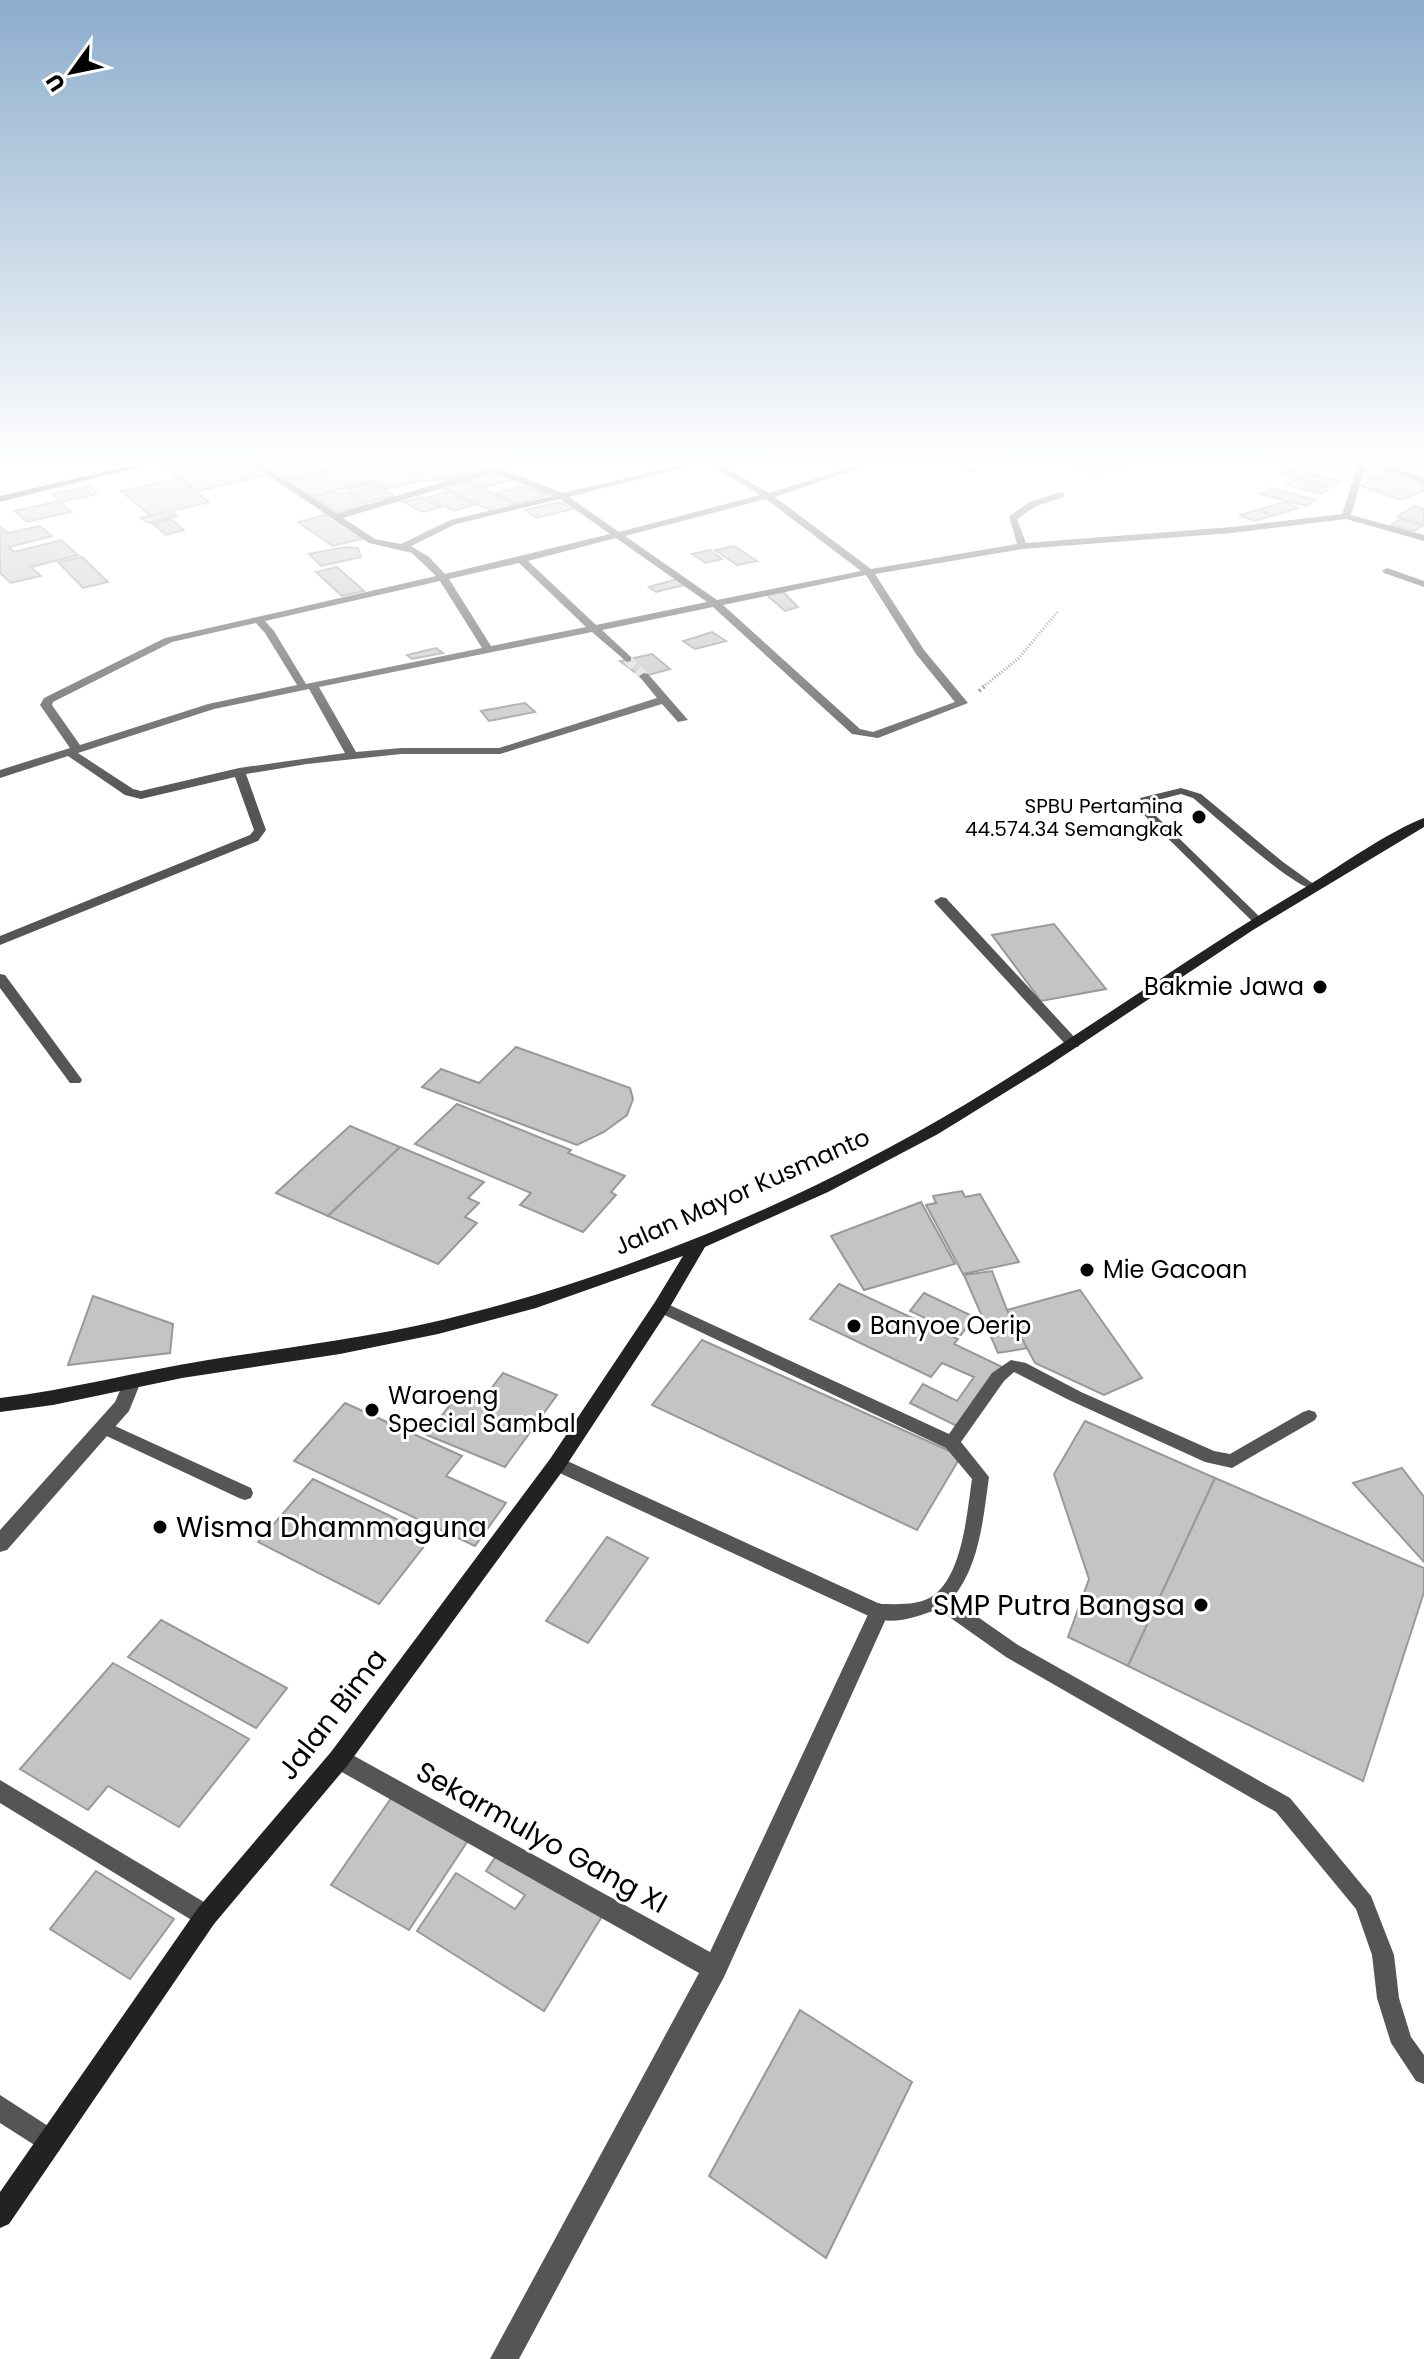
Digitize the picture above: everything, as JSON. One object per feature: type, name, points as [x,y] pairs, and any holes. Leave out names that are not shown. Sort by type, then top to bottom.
[{"type":"main road","name":"Jalan Mayor Kusmanto","points":[[0,1405],[52,1401],[205,1368],[353,1345],[470,1320],[621,1273],[700,1241],[864,1167],[933,1130],[1073,1044],[1311,887],[1424,822]]},
{"type":"main road","name":"Jalan Bima","points":[[0,2215],[206,1916],[339,1759],[557,1464],[661,1307],[700,1241]]},
{"type":"street","points":[[439,575],[487,648]]},
{"type":"street","points":[[459,575],[169,640],[54,695],[46,705],[72,750],[129,792],[141,795],[239,772],[352,756],[441,749],[500,751],[663,700]]},
{"type":"street","points":[[538,575],[627,659]]},
{"type":"street","points":[[676,575],[715,603],[845,723],[863,735],[874,736],[962,703],[920,652],[871,575]]},
{"type":"street","points":[[0,774],[204,708],[854,575]]},
{"type":"street","points":[[1399,575],[1424,584]]},
{"type":"street","points":[[257,619],[269,631],[352,756]]},
{"type":"street","points":[[644,676],[682,720]]},
{"type":"street","points":[[0,941],[254,838],[260,830],[239,772]]},
{"type":"street","points":[[941,901],[1073,1044]]},
{"type":"street","points":[[0,978],[75,1080]]},
{"type":"street","points":[[0,1544],[123,1406],[131,1384]]},
{"type":"street","points":[[504,2359],[715,1968],[879,1612]]},
{"type":"street","name":"Sekarmulyo Gang XI","points":[[339,1759],[715,1968]]},
{"type":"street","points":[[0,1791],[206,1916]]},
{"type":"street","points":[[0,2108],[50,2142]]},
{"type":"lane","points":[[1258,921],[1146,812],[1144,800],[1181,791],[1197,796],[1311,887]]},
{"type":"lane","points":[[557,1464],[879,1612],[908,1612],[940,1601],[951,1589],[970,1549],[981,1477],[952,1443],[661,1307]]},
{"type":"lane","points":[[952,1443],[998,1377],[1011,1366],[1020,1367],[1075,1396],[1211,1457],[1232,1461],[1309,1416]]},
{"type":"lane","points":[[104,1427],[245,1493]]},
{"type":"lane","points":[[940,1601],[1012,1651],[1283,1805],[1364,1903],[1383,1955],[1388,1998],[1402,2043],[1424,2073]]},
{"type":"path","points":[[962,703],[1003,674],[1058,611]]},
{"type":"building","points":[[2,575],[41,576],[11,583]]},
{"type":"building","points":[[71,575],[101,575],[108,582],[83,588]]},
{"type":"building","points":[[319,575],[346,575],[364,591],[342,596]]},
{"type":"building","points":[[677,579],[684,585],[656,592],[649,587]]},
{"type":"building","points":[[783,592],[798,607],[785,611],[767,595]]},
{"type":"building","points":[[712,632],[726,641],[695,649],[683,641]]},
{"type":"building","points":[[436,648],[443,653],[412,659],[407,655]]},
{"type":"building","points":[[652,654],[670,669],[641,677],[620,661]]},
{"type":"building","points":[[525,703],[535,712],[489,721],[481,711]]},
{"type":"building","points":[[1054,924],[1106,989],[1041,1001],[992,935]]},
{"type":"building","points":[[516,1047],[630,1088],[633,1099],[627,1115],[604,1132],[577,1145],[422,1087],[441,1069],[479,1083]]},
{"type":"building","points":[[457,1104],[571,1150],[568,1153],[625,1176],[611,1192],[616,1195],[583,1232],[520,1205],[531,1193],[415,1144]]},
{"type":"building","points":[[350,1126],[400,1147],[328,1216],[276,1193]]},
{"type":"building","points":[[400,1147],[484,1182],[468,1198],[479,1203],[465,1217],[477,1223],[438,1264],[328,1216]]},
{"type":"building","points":[[962,1191],[965,1197],[980,1194],[1019,1262],[963,1274],[926,1205],[936,1203],[933,1196]]},
{"type":"building","points":[[921,1202],[955,1264],[864,1290],[831,1236]]},
{"type":"building","points":[[992,1271],[1007,1310],[1028,1348],[998,1353],[964,1275]]},
{"type":"building","points":[[839,1284],[958,1339],[954,1344],[1002,1367],[961,1428],[910,1403],[923,1384],[957,1401],[974,1377],[942,1363],[931,1377],[810,1319]]},
{"type":"building","points":[[1080,1290],[1142,1378],[1104,1395],[1035,1363],[1007,1310]]},
{"type":"building","points":[[924,1293],[974,1317],[961,1335],[910,1311]]},
{"type":"building","points":[[93,1296],[173,1324],[170,1353],[68,1365]]},
{"type":"building","points":[[702,1340],[961,1456],[917,1530],[652,1405]]},
{"type":"building","points":[[503,1373],[557,1395],[505,1467],[427,1435],[459,1393],[481,1402]]},
{"type":"building","points":[[345,1403],[462,1456],[446,1476],[506,1503],[475,1546],[294,1461]]},
{"type":"building","points":[[1085,1421],[1215,1478],[1128,1666],[1068,1637],[1089,1579],[1054,1474]]},
{"type":"building","points":[[1402,1468],[1424,1497],[1424,1562],[1353,1483]]},
{"type":"building","points":[[1215,1478],[1424,1568],[1424,1592],[1363,1781],[1128,1666]]},
{"type":"building","points":[[313,1479],[432,1536],[379,1604],[258,1542]]},
{"type":"building","points":[[607,1537],[648,1558],[588,1643],[546,1621]]},
{"type":"building","points":[[161,1620],[287,1688],[256,1728],[128,1657]]},
{"type":"building","points":[[113,1663],[249,1739],[179,1827],[108,1786],[88,1810],[20,1769]]},
{"type":"building","points":[[394,1794],[471,1836],[409,1930],[331,1885]]},
{"type":"building","points":[[500,1850],[604,1913],[544,2011],[417,1931],[456,1873],[515,1909],[525,1895],[486,1871]]},
{"type":"building","points":[[96,1871],[174,1919],[130,1979],[50,1929]]},
{"type":"building","points":[[800,2010],[912,2082],[826,2258],[709,2176]]},
{"type":"tunnel","points":[[627,659],[644,676]]},
{"type":"place","name":"SPBU Pertamina 44.574.34 Semangkak","points":[[1199,817]]},
{"type":"place","name":"Bakmie Jawa","points":[[1320,987]]},
{"type":"place","name":"Mie Gacoan","points":[[1087,1270]]},
{"type":"place","name":"Banyoe Oerip","points":[[854,1326]]},
{"type":"place","name":"Waroeng Special Sambal","points":[[372,1410]]},
{"type":"place","name":"Wisma Dhammaguna","points":[[160,1527]]},
{"type":"place","name":"SMP Putra Bangsa","points":[[1201,1605]]}]
